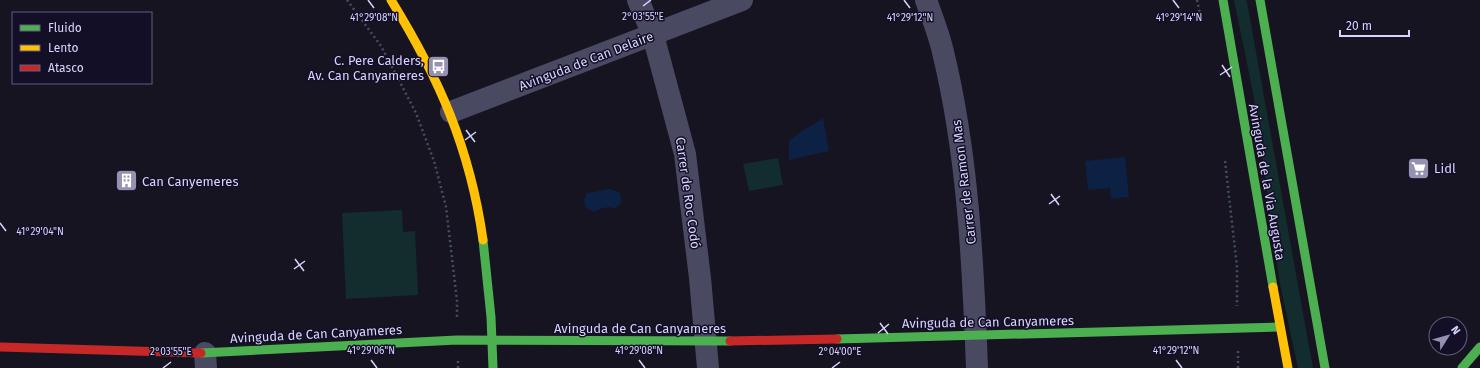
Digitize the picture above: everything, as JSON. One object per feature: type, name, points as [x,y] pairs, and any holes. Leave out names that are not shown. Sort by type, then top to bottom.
[{"type":"street","points":[[391,0],[422,49],[451,112],[470,168],[478,202],[490,280],[492,368]]},
{"type":"street","name":"Carrer de Roc Codó","points":[[638,0],[653,35],[685,154],[708,368]]},
{"type":"street","name":"Avinguda de Can Delaire","points":[[451,112],[742,0]]},
{"type":"street","name":"Carrer de Ramon Mas","points":[[926,0],[943,50],[960,137],[971,234],[977,368]]},
{"type":"street","name":"Avinguda de la Via Augusta","points":[[1223,0],[1288,368]]},
{"type":"street","name":"Avinguda de la Via Augusta","points":[[1260,0],[1325,368]]},
{"type":"street","name":"Avinguda de Can Canyameres","points":[[0,347],[206,360],[457,340],[706,342],[1280,327]]},
{"type":"street","points":[[1462,368],[1480,347]]},
{"type":"path","points":[[347,0],[381,46],[416,113],[434,161],[446,207],[457,301],[458,368]]},
{"type":"path","points":[[1197,0],[1202,22]]},
{"type":"path","points":[[1224,154],[1237,267],[1238,368]]},
{"type":"green space","points":[[1234,0],[1246,0],[1247,2],[1313,368],[1298,368],[1280,284],[1254,98]]},
{"type":"green space","points":[[778,158],[783,185],[749,191],[743,164]]},
{"type":"green space","points":[[402,210],[403,232],[415,231],[418,295],[346,299],[342,213]]},
{"type":"water","points":[[823,118],[829,151],[789,160],[789,141]]},
{"type":"water","points":[[1125,157],[1129,197],[1111,199],[1110,188],[1088,190],[1085,161]]},
{"type":"water","points":[[610,189],[620,193],[622,202],[617,207],[607,207],[594,212],[585,207],[584,199],[587,193]]},
{"type":"traffic: fast","points":[[1223,0],[1273,287]]},
{"type":"traffic: fast","points":[[1260,0],[1325,368]]},
{"type":"traffic: fast","points":[[483,240],[491,317],[493,368]]},
{"type":"traffic: fast","points":[[837,339],[1280,327]]},
{"type":"traffic: fast","points":[[201,353],[457,340],[730,341]]},
{"type":"traffic: fast","points":[[1462,368],[1480,347]]},
{"type":"traffic: slow","points":[[391,0],[424,57],[450,115],[461,144],[470,175],[483,240]]},
{"type":"traffic: slow","points":[[1273,287],[1288,368]]},
{"type":"traffic: jam","points":[[730,341],[837,339]]},
{"type":"traffic: jam","points":[[0,347],[201,353]]},
{"type":"place","name":"C. Pere Calders, Av. Can Canyameres","points":[[439,67]]},
{"type":"place","name":"Lidl","points":[[1419,168]]},
{"type":"place","name":"Can Canyemeres","points":[[127,181]]}]
